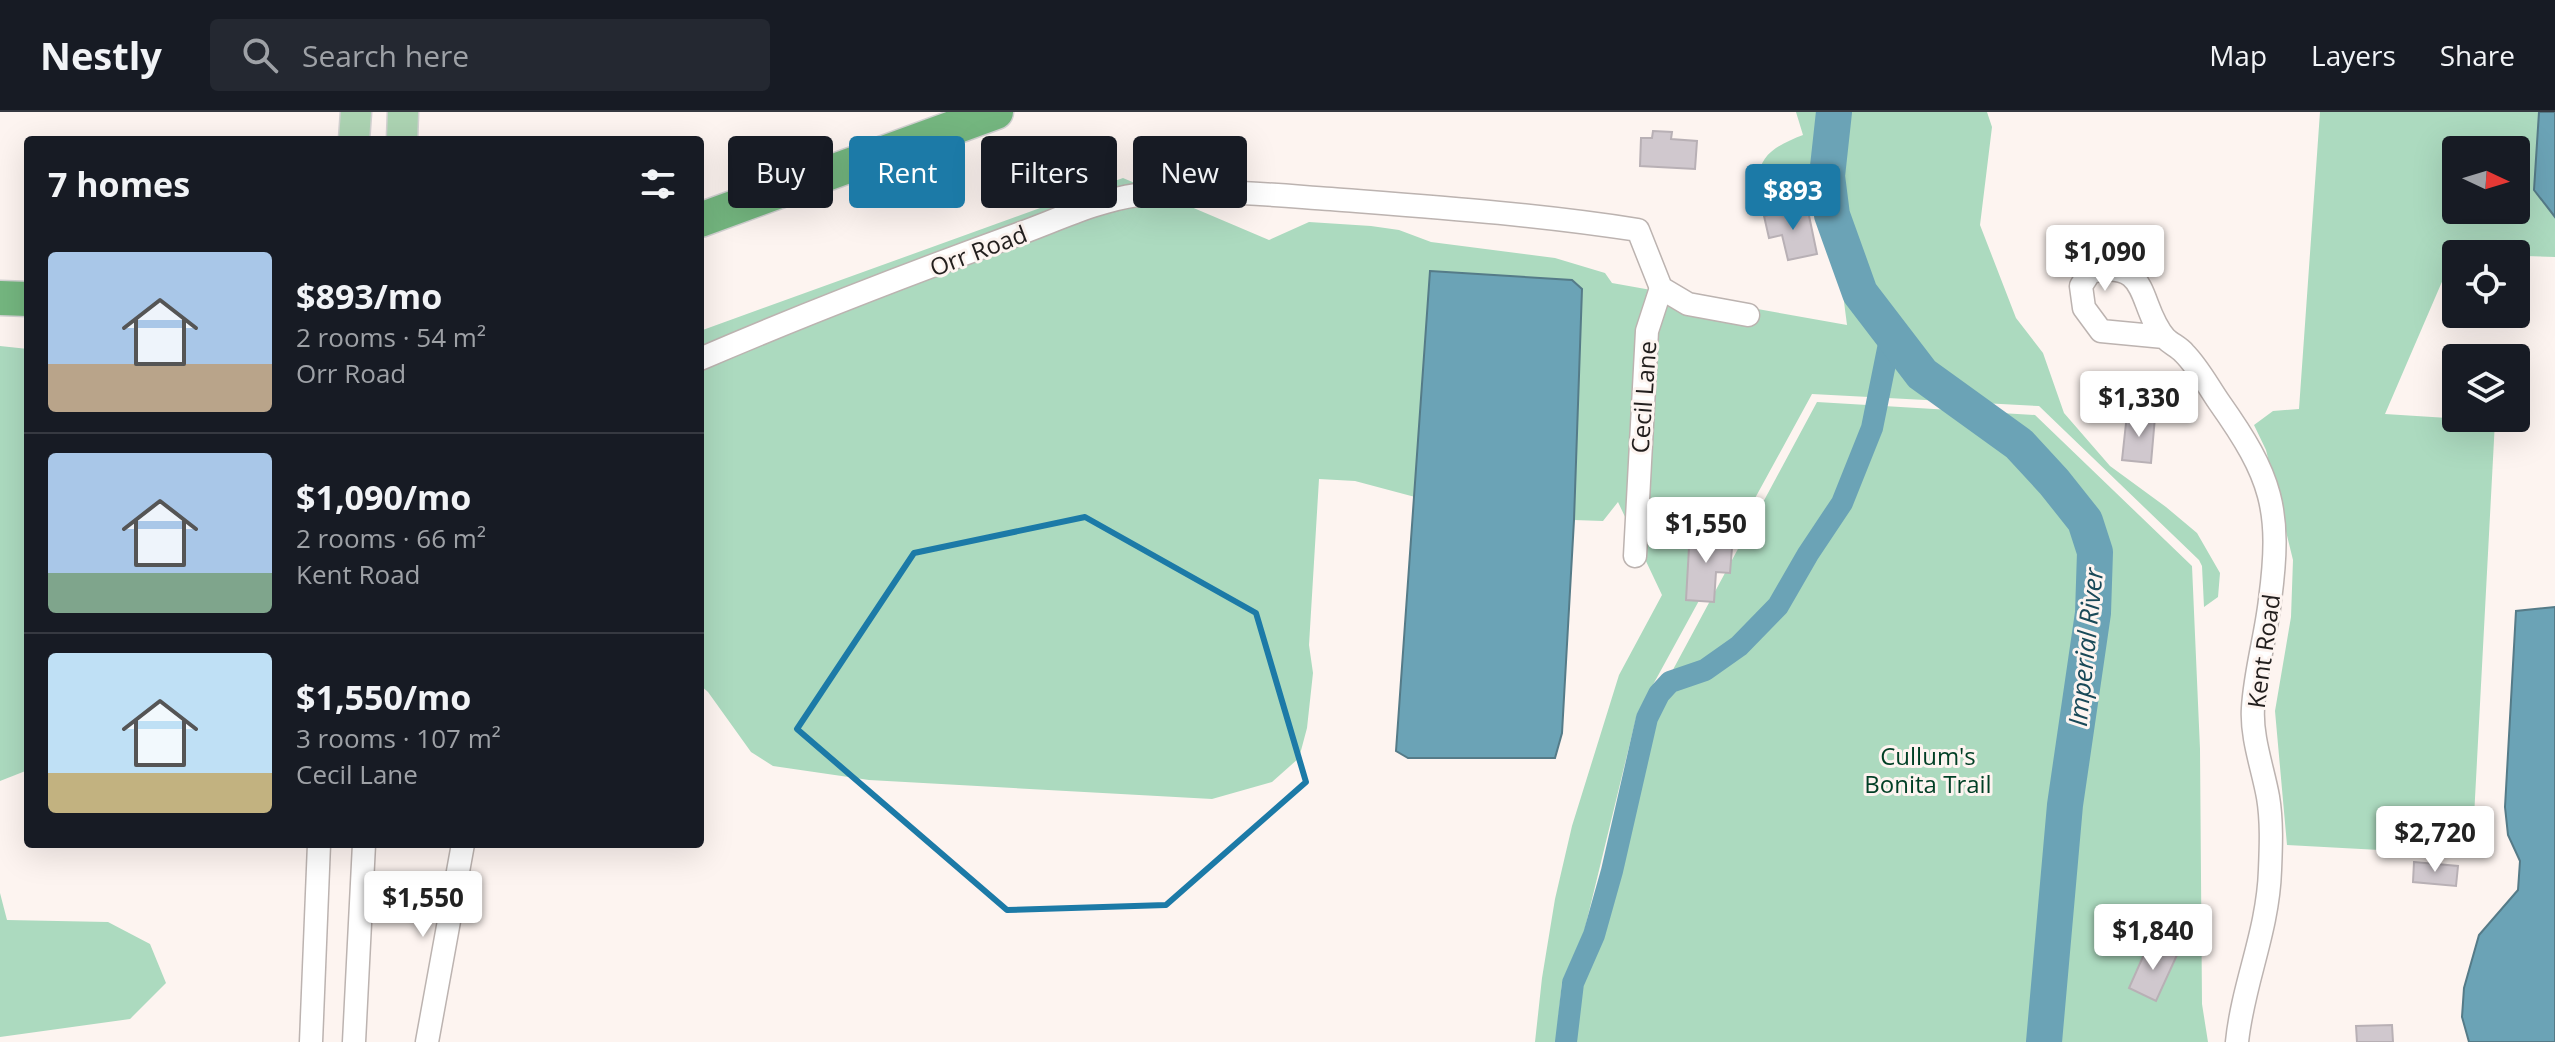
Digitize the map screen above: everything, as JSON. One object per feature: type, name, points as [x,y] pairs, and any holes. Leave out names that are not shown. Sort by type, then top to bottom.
[{"type":"highway","points":[[704,219],[996,112]]},
{"type":"highway","points":[[0,298],[24,299]]},
{"type":"main road","points":[[354,136],[356,112]]},
{"type":"main road","points":[[402,136],[403,112]]},
{"type":"street","name":"Orr Road","points":[[704,357],[974,250],[1102,204],[1136,195],[1185,193],[1380,203],[1557,217],[1638,230],[1661,288]]},
{"type":"street","points":[[1661,288],[1688,304],[1748,315]]},
{"type":"street","name":"Cecil Lane","points":[[1635,556],[1647,331],[1661,288]]},
{"type":"street","name":"Kent Road","points":[[2164,337],[2185,353],[2255,455],[2269,487],[2275,526],[2270,603],[2253,709],[2269,801],[2270,874],[2266,918],[2239,1016],[2237,1042]]},
{"type":"street","points":[[311,1042],[319,848]]},
{"type":"street","points":[[354,1042],[364,848]]},
{"type":"street","points":[[427,1042],[462,848]]},
{"type":"highlighted area","points":[[1085,517],[1256,613],[1306,782],[1166,905],[1007,910],[797,729],[914,553]]},
{"type":"green space","points":[[1796,112],[1987,112],[1992,127],[1980,225],[2016,318],[2043,353],[2064,413],[2110,466],[2197,533],[2220,573],[2218,597],[2204,607],[2199,560],[2039,406],[1812,394],[1637,714],[1584,932],[1562,982],[1556,1042],[1535,1042],[1555,899],[1572,826],[1619,675],[1662,595],[1618,502],[1603,521],[1574,520],[1582,289],[1430,271],[1415,497],[1355,481],[1319,479],[1309,645],[1313,673],[1307,728],[1299,758],[1272,782],[1212,799],[869,780],[773,766],[751,752],[704,688],[704,330],[1040,208],[1117,208],[1117,180],[1123,178],[1133,182],[1133,208],[1194,208],[1269,240],[1309,222],[1399,230],[1431,242],[1555,258],[1605,273],[1612,283],[1847,325],[1843,294],[1831,263],[1826,221],[1816,202],[1799,193],[1774,193],[1759,182],[1762,164],[1778,146],[1803,135]]},
{"type":"green space","points":[[2320,112],[2539,112],[2534,190],[2555,217],[2555,257],[2530,256],[2530,240],[2442,240],[2442,282],[2385,414],[2442,418],[2442,432],[2494,432],[2472,855],[2287,845],[2275,711],[2291,617],[2293,560],[2266,450],[2254,425],[2273,411],[2299,409]]},
{"type":"green space","points":[[0,346],[24,349],[24,772],[0,781]]},
{"type":"green space","name":"Cullum's Bonita Trail","points":[[1817,402],[2035,415],[2192,566],[2200,749],[2202,1004],[2208,1042],[1566,1042],[1573,983],[1594,935],[1647,718]]},
{"type":"green space","points":[[0,893],[7,920],[108,922],[150,944],[166,983],[130,1019],[0,1037]]},
{"type":"water","points":[[2539,112],[2555,112],[2555,217],[2534,190]]},
{"type":"water","points":[[1430,271],[1572,280],[1582,289],[1574,520],[1562,733],[1555,758],[1408,758],[1396,751]]},
{"type":"water","points":[[2555,607],[2555,1042],[2469,1042],[2462,1017],[2464,988],[2479,935],[2518,890],[2520,861],[2508,835],[2505,807],[2516,611]]},
{"type":"building","points":[[1653,131],[1672,132],[1671,139],[1697,141],[1695,169],[1640,166],[1641,138],[1652,138]]},
{"type":"building","points":[[1807,206],[1817,254],[1788,260],[1782,235],[1769,238],[1764,216]]},
{"type":"building","points":[[2127,414],[2155,417],[2151,463],[2122,460]]},
{"type":"building","points":[[1690,530],[1719,532],[1718,547],[1732,548],[1730,573],[1716,572],[1714,602],[1686,600]]},
{"type":"building","points":[[2414,862],[2458,866],[2456,886],[2413,882]]},
{"type":"building","points":[[2149,943],[2177,955],[2156,1001],[2129,988]]},
{"type":"building","points":[[2392,1025],[2393,1042],[2357,1042],[2356,1026]]},
{"type":"waterway","name":"Imperial River","points":[[1834,112],[1827,176],[1832,215],[1860,293],[1922,374],[2019,444],[2054,482],[2085,521],[2095,552],[2093,613],[2065,805],[2044,1042]]},
{"type":"waterway","points":[[1566,1042],[1573,983],[1594,935],[1612,871],[1647,718],[1659,694],[1670,682],[1705,670],[1739,646],[1778,606],[1842,503],[1872,428],[1891,334]]}]
